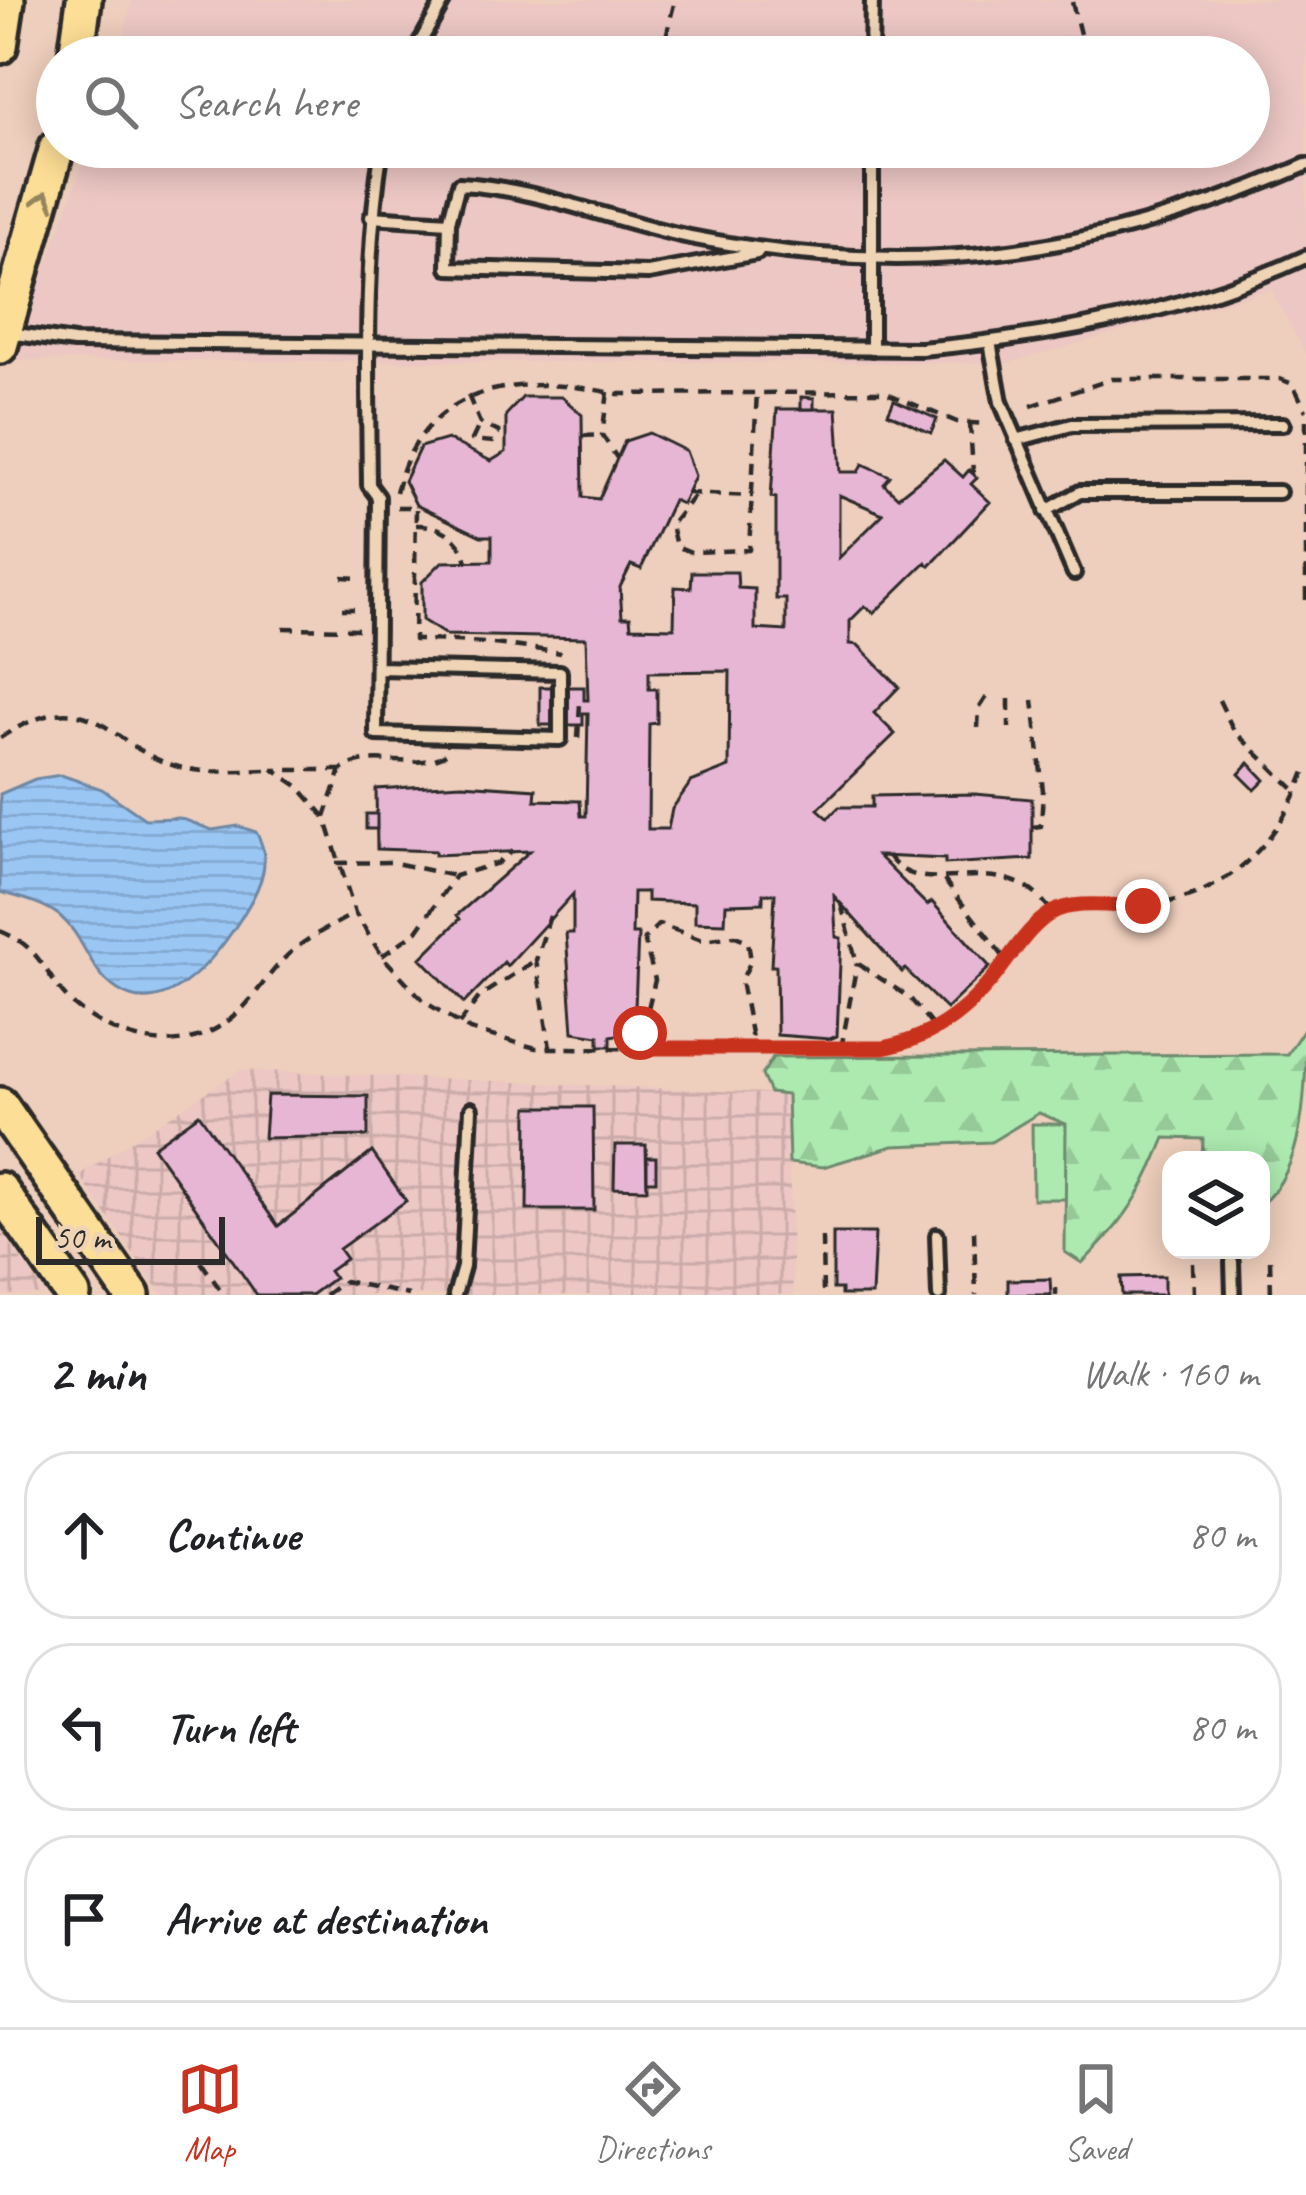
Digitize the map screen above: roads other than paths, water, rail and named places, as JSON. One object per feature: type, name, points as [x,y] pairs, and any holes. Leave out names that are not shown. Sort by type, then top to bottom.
[{"type":"main road","points":[[0,46],[7,0]]},
{"type":"main road","points":[[79,36],[84,0]]},
{"type":"main road","points":[[2,336],[51,168]]},
{"type":"main road","points":[[0,1106],[132,1295]]},
{"type":"main road","points":[[0,1190],[73,1295]]},
{"type":"lane","points":[[424,36],[444,0]]},
{"type":"lane","points":[[872,0],[872,36]]},
{"type":"lane","points":[[767,251],[648,273],[448,268],[448,222],[459,184],[504,186],[641,227],[767,251],[872,259],[974,257],[1065,244],[1163,222],[1306,165]]},
{"type":"lane","points":[[376,668],[560,672],[560,739],[376,734],[376,668],[378,496],[369,485],[368,345],[371,217],[379,168]]},
{"type":"lane","points":[[872,168],[872,349]]},
{"type":"lane","points":[[371,217],[448,222]]},
{"type":"lane","points":[[2,336],[74,342],[872,349],[990,342],[1127,317],[1306,257]]},
{"type":"lane","points":[[990,342],[1001,402],[1074,573]]},
{"type":"lane","points":[[1016,440],[1072,425],[1283,424]]},
{"type":"lane","points":[[1046,511],[1079,492],[1279,492]]},
{"type":"lane","points":[[455,1295],[463,1267],[471,1109]]},
{"type":"lane","points":[[937,1235],[939,1295]]},
{"type":"lane","points":[[1232,1262],[1233,1295]]},
{"type":"water","points":[[61,775],[102,789],[145,819],[180,818],[212,830],[238,826],[256,832],[261,842],[263,871],[246,910],[203,967],[165,994],[145,998],[124,993],[103,977],[60,916],[0,892],[0,794],[35,779]]}]
